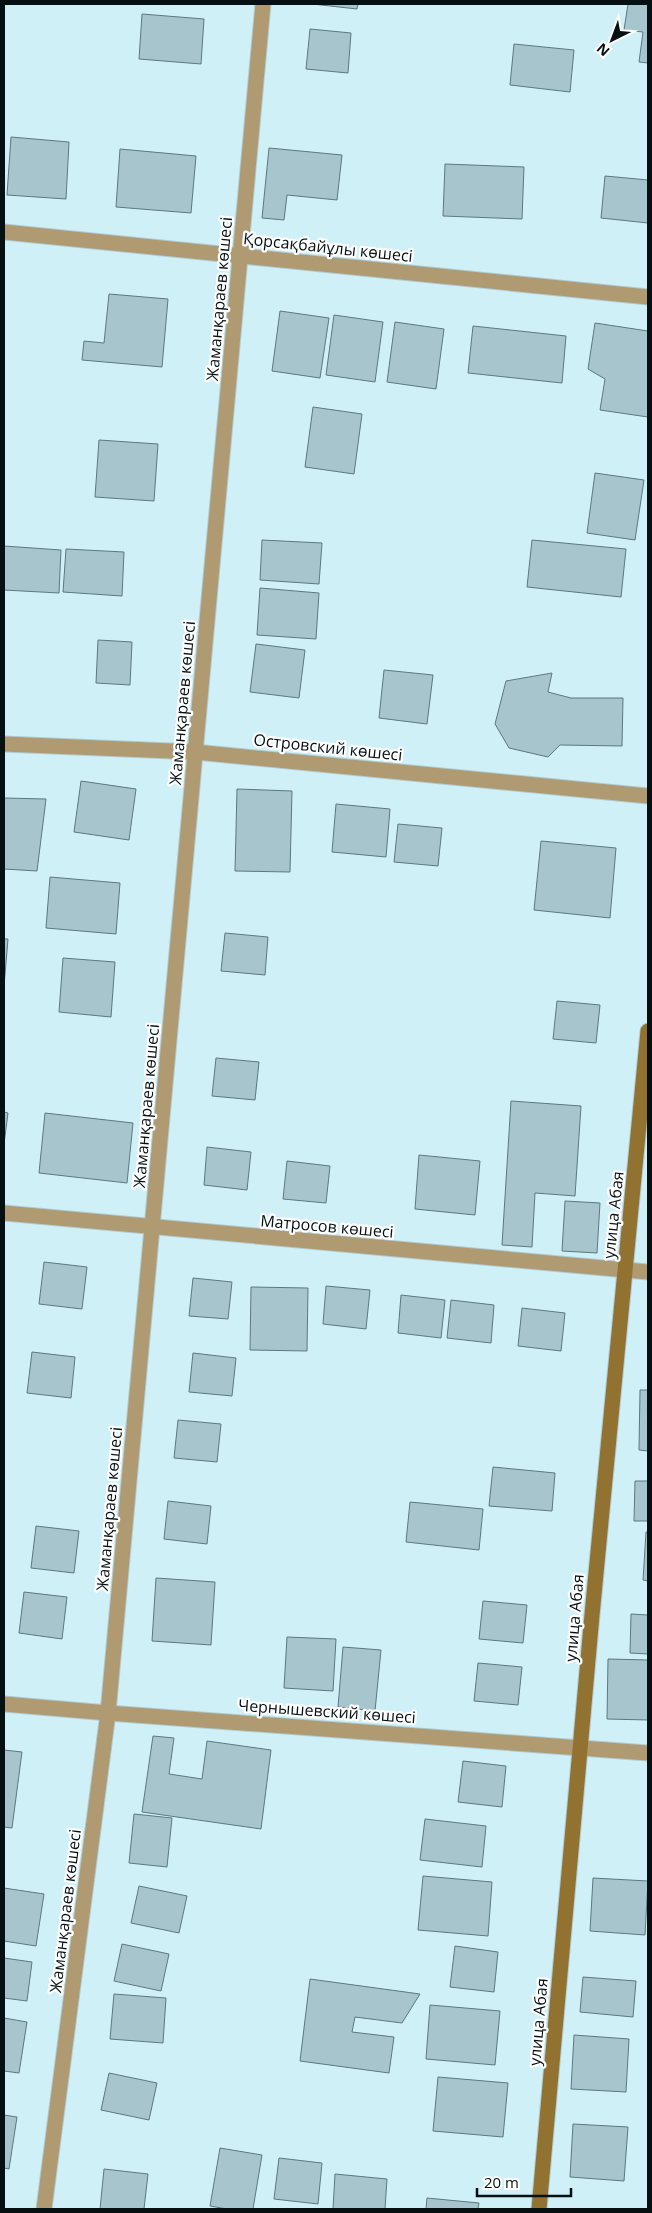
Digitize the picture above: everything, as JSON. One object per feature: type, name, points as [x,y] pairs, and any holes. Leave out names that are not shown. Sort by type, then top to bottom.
[{"type":"street","name":"Жаманқараев көшесі","points":[[44,2209],[108,1713],[263,4]]},
{"type":"street","name":"Қорсақбайұлы көшесі","points":[[4,232],[648,297]]},
{"type":"street","name":"Островский көшесі","points":[[4,744],[195,752],[648,796]]},
{"type":"street","name":"улица Абая","points":[[539,2209],[580,1746],[648,1031]]},
{"type":"street","name":"Матросов көшесі","points":[[4,1213],[648,1272]]},
{"type":"street","name":"Чернышевский көшесі","points":[[4,1704],[580,1746],[648,1753]]},
{"type":"building","points":[[312,4],[358,4],[357,9]]},
{"type":"building","points":[[628,4],[648,4],[648,63],[639,62],[643,32],[624,30]]},
{"type":"building","points":[[142,14],[204,19],[201,64],[139,59]]},
{"type":"building","points":[[310,29],[351,33],[348,73],[306,69]]},
{"type":"building","points":[[514,44],[574,50],[570,92],[510,85]]},
{"type":"building","points":[[11,137],[69,142],[66,199],[7,195]]},
{"type":"building","points":[[269,148],[342,155],[337,200],[287,195],[284,220],[262,218]]},
{"type":"building","points":[[120,149],[196,156],[191,213],[116,207]]},
{"type":"building","points":[[445,164],[524,167],[522,219],[443,216]]},
{"type":"building","points":[[605,176],[648,180],[648,223],[601,218]]},
{"type":"building","points":[[109,294],[168,299],[162,367],[82,360],[84,341],[104,343]]},
{"type":"building","points":[[280,311],[329,318],[320,378],[272,371]]},
{"type":"building","points":[[334,315],[383,322],[375,382],[326,375]]},
{"type":"building","points":[[395,322],[444,329],[436,389],[387,382]]},
{"type":"building","points":[[595,323],[648,331],[648,417],[600,410],[605,379],[588,369]]},
{"type":"building","points":[[473,326],[566,336],[562,383],[468,373]]},
{"type":"building","points":[[313,407],[362,414],[354,474],[305,467]]},
{"type":"building","points":[[99,440],[158,444],[154,501],[95,497]]},
{"type":"building","points":[[595,473],[644,480],[635,540],[587,533]]},
{"type":"building","points":[[262,540],[322,543],[319,584],[260,580]]},
{"type":"building","points":[[532,540],[626,549],[621,597],[527,587]]},
{"type":"building","points":[[4,546],[61,550],[59,593],[4,590]]},
{"type":"building","points":[[66,549],[124,552],[122,596],[63,592]]},
{"type":"building","points":[[260,588],[319,593],[316,639],[257,635]]},
{"type":"building","points":[[98,640],[132,642],[130,685],[96,683]]},
{"type":"building","points":[[256,644],[305,650],[299,698],[250,692]]},
{"type":"building","points":[[384,670],[433,675],[427,724],[379,718]]},
{"type":"building","points":[[552,673],[548,692],[571,698],[623,698],[622,746],[560,745],[548,757],[509,748],[495,724],[506,681]]},
{"type":"building","points":[[81,781],[136,789],[129,840],[74,832]]},
{"type":"building","points":[[237,789],[292,791],[290,872],[235,871]]},
{"type":"building","points":[[4,798],[46,799],[37,871],[4,869]]},
{"type":"building","points":[[336,804],[390,809],[386,857],[332,852]]},
{"type":"building","points":[[398,824],[442,828],[438,866],[394,862]]},
{"type":"building","points":[[541,841],[616,848],[610,918],[534,910]]},
{"type":"building","points":[[50,877],[120,883],[116,934],[46,928]]},
{"type":"building","points":[[225,933],[268,937],[265,975],[221,971]]},
{"type":"building","points":[[4,939],[8,939],[4,986]]},
{"type":"building","points":[[63,958],[115,962],[111,1017],[59,1012]]},
{"type":"building","points":[[557,1001],[600,1005],[596,1043],[553,1039]]},
{"type":"building","points":[[216,1058],[259,1062],[255,1100],[212,1096]]},
{"type":"building","points":[[511,1101],[581,1106],[575,1196],[535,1193],[532,1247],[502,1245]]},
{"type":"building","points":[[4,1112],[8,1113],[4,1144]]},
{"type":"building","points":[[45,1113],[133,1123],[127,1183],[39,1173]]},
{"type":"building","points":[[207,1147],[251,1152],[247,1190],[204,1185]]},
{"type":"building","points":[[419,1155],[480,1161],[475,1215],[415,1209]]},
{"type":"building","points":[[287,1161],[330,1166],[326,1203],[283,1199]]},
{"type":"building","points":[[565,1201],[600,1203],[597,1253],[562,1251]]},
{"type":"building","points":[[44,1262],[87,1267],[82,1309],[39,1304]]},
{"type":"building","points":[[193,1278],[232,1282],[228,1319],[189,1316]]},
{"type":"building","points":[[326,1286],[370,1290],[366,1329],[323,1324]]},
{"type":"building","points":[[251,1287],[308,1288],[307,1351],[250,1350]]},
{"type":"building","points":[[401,1295],[445,1300],[441,1338],[398,1333]]},
{"type":"building","points":[[451,1300],[494,1305],[491,1343],[447,1338]]},
{"type":"building","points":[[522,1308],[565,1313],[561,1351],[518,1346]]},
{"type":"building","points":[[32,1352],[75,1357],[71,1398],[27,1393]]},
{"type":"building","points":[[193,1353],[236,1358],[232,1396],[189,1392]]},
{"type":"building","points":[[640,1390],[648,1390],[648,1451],[639,1450]]},
{"type":"building","points":[[178,1420],[221,1424],[217,1462],[174,1458]]},
{"type":"building","points":[[493,1467],[555,1473],[552,1511],[489,1506]]},
{"type":"building","points":[[635,1481],[648,1481],[648,1521],[634,1521]]},
{"type":"building","points":[[168,1501],[211,1506],[207,1544],[164,1539]]},
{"type":"building","points":[[410,1502],[483,1509],[479,1550],[406,1542]]},
{"type":"building","points":[[36,1526],[79,1531],[74,1573],[31,1568]]},
{"type":"building","points":[[646,1532],[648,1532],[648,1581],[643,1580]]},
{"type":"building","points":[[156,1578],[215,1582],[211,1645],[152,1641]]},
{"type":"building","points":[[24,1592],[67,1597],[62,1639],[19,1633]]},
{"type":"building","points":[[483,1601],[527,1605],[523,1643],[479,1639]]},
{"type":"building","points":[[631,1614],[648,1615],[648,1654],[630,1653]]},
{"type":"building","points":[[287,1637],[336,1639],[333,1691],[284,1688]]},
{"type":"building","points":[[343,1647],[381,1650],[375,1711],[338,1707]]},
{"type":"building","points":[[608,1659],[648,1660],[648,1720],[607,1719]]},
{"type":"building","points":[[478,1663],[522,1667],[518,1705],[474,1701]]},
{"type":"building","points":[[153,1736],[174,1738],[169,1774],[202,1779],[207,1741],[271,1750],[261,1829],[142,1812]]},
{"type":"building","points":[[4,1750],[22,1752],[12,1828],[4,1827]]},
{"type":"building","points":[[463,1761],[506,1766],[502,1807],[458,1802]]},
{"type":"building","points":[[134,1814],[172,1818],[167,1867],[129,1863]]},
{"type":"building","points":[[425,1819],[486,1826],[482,1867],[420,1860]]},
{"type":"building","points":[[423,1876],[492,1882],[488,1936],[418,1930]]},
{"type":"building","points":[[593,1878],[648,1881],[645,1935],[590,1931]]},
{"type":"building","points":[[139,1886],[187,1896],[179,1933],[131,1923]]},
{"type":"building","points":[[4,1888],[44,1894],[36,1946],[4,1941]]},
{"type":"building","points":[[122,1944],[169,1954],[161,1991],[114,1981]]},
{"type":"building","points":[[455,1946],[498,1952],[494,1992],[450,1987]]},
{"type":"building","points":[[4,1958],[32,1962],[27,2001],[4,1998]]},
{"type":"building","points":[[583,1977],[636,1981],[633,2017],[580,2012]]},
{"type":"building","points":[[310,1979],[420,1994],[402,2023],[355,2017],[352,2032],[394,2037],[389,2073],[300,2061]]},
{"type":"building","points":[[114,1994],[166,1998],[163,2043],[110,2039]]},
{"type":"building","points":[[430,2005],[500,2011],[495,2065],[426,2059]]},
{"type":"building","points":[[4,2018],[27,2022],[19,2073],[4,2071]]},
{"type":"building","points":[[574,2035],[629,2039],[626,2092],[571,2089]]},
{"type":"building","points":[[109,2073],[157,2083],[149,2120],[101,2110]]},
{"type":"building","points":[[438,2077],[508,2083],[503,2137],[433,2131]]},
{"type":"building","points":[[4,2115],[17,2117],[9,2169],[4,2168]]},
{"type":"building","points":[[573,2124],[628,2127],[624,2181],[570,2177]]},
{"type":"building","points":[[220,2148],[262,2155],[253,2209],[227,2209],[210,2206]]},
{"type":"building","points":[[279,2158],[322,2163],[318,2204],[274,2199]]},
{"type":"building","points":[[104,2169],[148,2174],[144,2209],[100,2209]]},
{"type":"building","points":[[335,2174],[387,2179],[385,2209],[333,2209]]},
{"type":"building","points":[[427,2198],[479,2203],[478,2209],[426,2209]]}]
